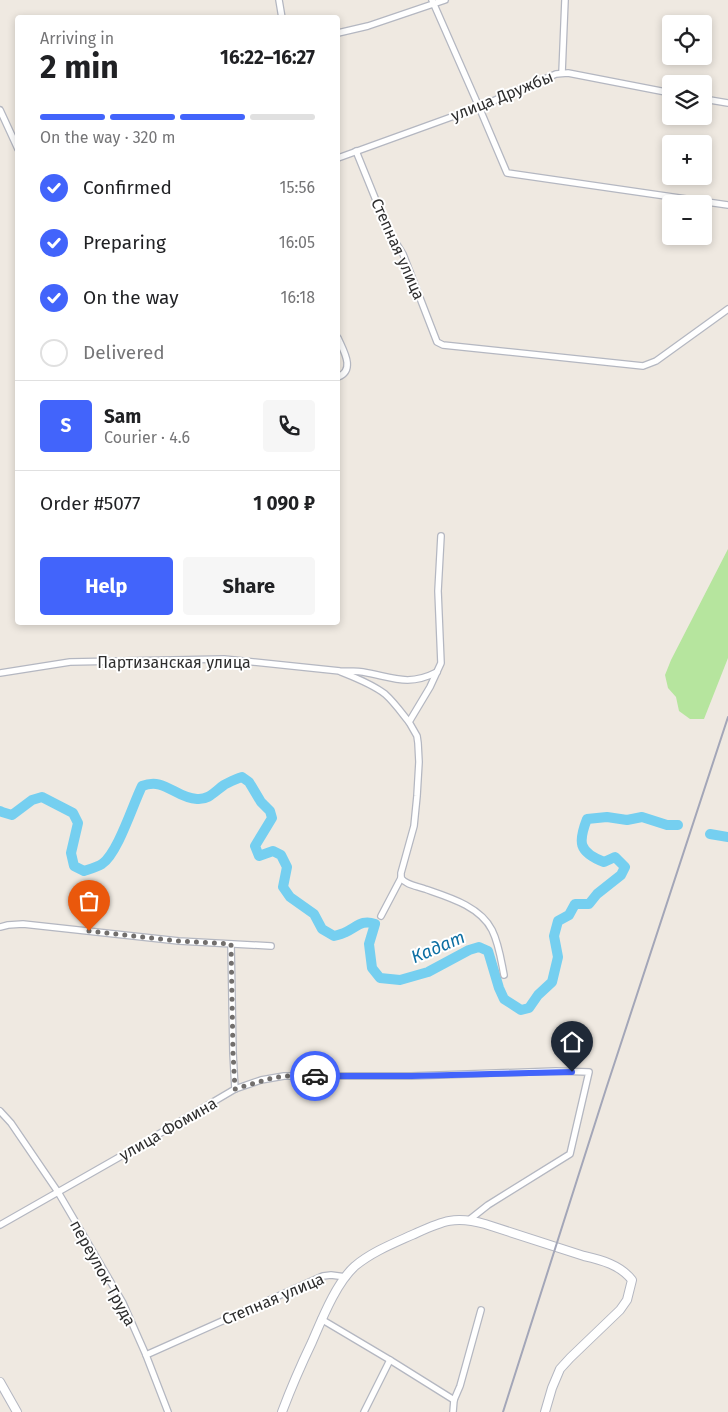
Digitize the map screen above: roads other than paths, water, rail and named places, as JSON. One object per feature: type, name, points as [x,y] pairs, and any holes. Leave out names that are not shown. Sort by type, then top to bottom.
[{"type":"street","points":[[279,0],[282,15]]},
{"type":"street","points":[[340,33],[368,26],[432,2],[445,0]]},
{"type":"street","points":[[562,73],[565,0]]},
{"type":"street","points":[[432,2],[507,173],[728,205]]},
{"type":"street","name":"улица Дружбы","points":[[340,157],[479,106],[556,74],[562,73],[662,91]]},
{"type":"street","points":[[712,100],[728,103]]},
{"type":"street","points":[[0,110],[15,142]]},
{"type":"street","name":"Степная улица","points":[[356,151],[388,230],[403,254],[437,342],[443,345],[643,366],[656,361],[728,309]]},
{"type":"street","points":[[340,343],[348,361],[346,371],[340,376]]},
{"type":"street","points":[[409,722],[440,668],[438,591],[441,536]]},
{"type":"street","name":"Партизанская улица","points":[[0,673],[70,662],[224,659],[365,672],[404,680],[426,678],[436,672]]},
{"type":"street","points":[[340,671],[369,684],[385,694],[409,722],[418,743],[418,779],[414,826],[401,878],[381,916]]},
{"type":"street","points":[[401,878],[408,884],[448,897],[467,906],[483,918],[492,929],[504,975]]},
{"type":"street","points":[[0,927],[23,924],[179,941],[271,946]]},
{"type":"street","points":[[231,944],[235,1089]]},
{"type":"street","name":"улица Фомина","points":[[0,1225],[235,1089],[261,1080],[284,1076],[412,1076],[556,1071],[588,1072],[570,1154],[488,1204],[469,1220]]},
{"type":"street","name":"переулок Труда","points":[[0,1111],[11,1123],[58,1192],[123,1303],[146,1355]]},
{"type":"street","name":"Степная улица","points":[[146,1355],[323,1276],[346,1277],[354,1267],[375,1252],[425,1229],[452,1220],[469,1220],[600,1260],[626,1272],[632,1280],[627,1300],[620,1310],[560,1370],[545,1412]]},
{"type":"street","points":[[282,1412],[333,1296],[346,1277]]},
{"type":"street","points":[[453,1412],[454,1400],[460,1386],[481,1310]]},
{"type":"street","points":[[322,1320],[454,1400]]},
{"type":"street","points":[[146,1355],[168,1412]]},
{"type":"street","points":[[364,1412],[390,1360]]},
{"type":"street","points":[[0,1382],[17,1412]]},
{"type":"waterway","name":"Кадат","points":[[0,811],[12,815],[32,800],[42,797],[73,813],[78,823],[71,853],[74,866],[84,871],[102,864],[114,850],[142,786],[157,784],[189,798],[201,799],[208,797],[224,785],[242,777],[249,782],[261,802],[270,811],[272,818],[255,846],[259,856],[273,851],[281,855],[287,867],[283,887],[290,897],[314,914],[322,929],[334,936],[363,923],[375,924],[369,944],[372,968],[380,978],[400,980],[428,972],[469,950],[479,947],[488,951],[504,999],[521,1010],[529,1008],[538,995],[552,982],[558,957],[554,936],[558,921],[569,915],[575,904],[589,904],[597,894],[621,875],[625,867],[615,857],[604,862],[585,850],[582,845],[582,834],[587,819],[607,817],[627,820],[642,817],[667,825],[678,825]]},
{"type":"waterway","name":"Кадат","points":[[710,834],[728,837]]},
{"type":"railway","points":[[503,1412],[728,717]]}]
